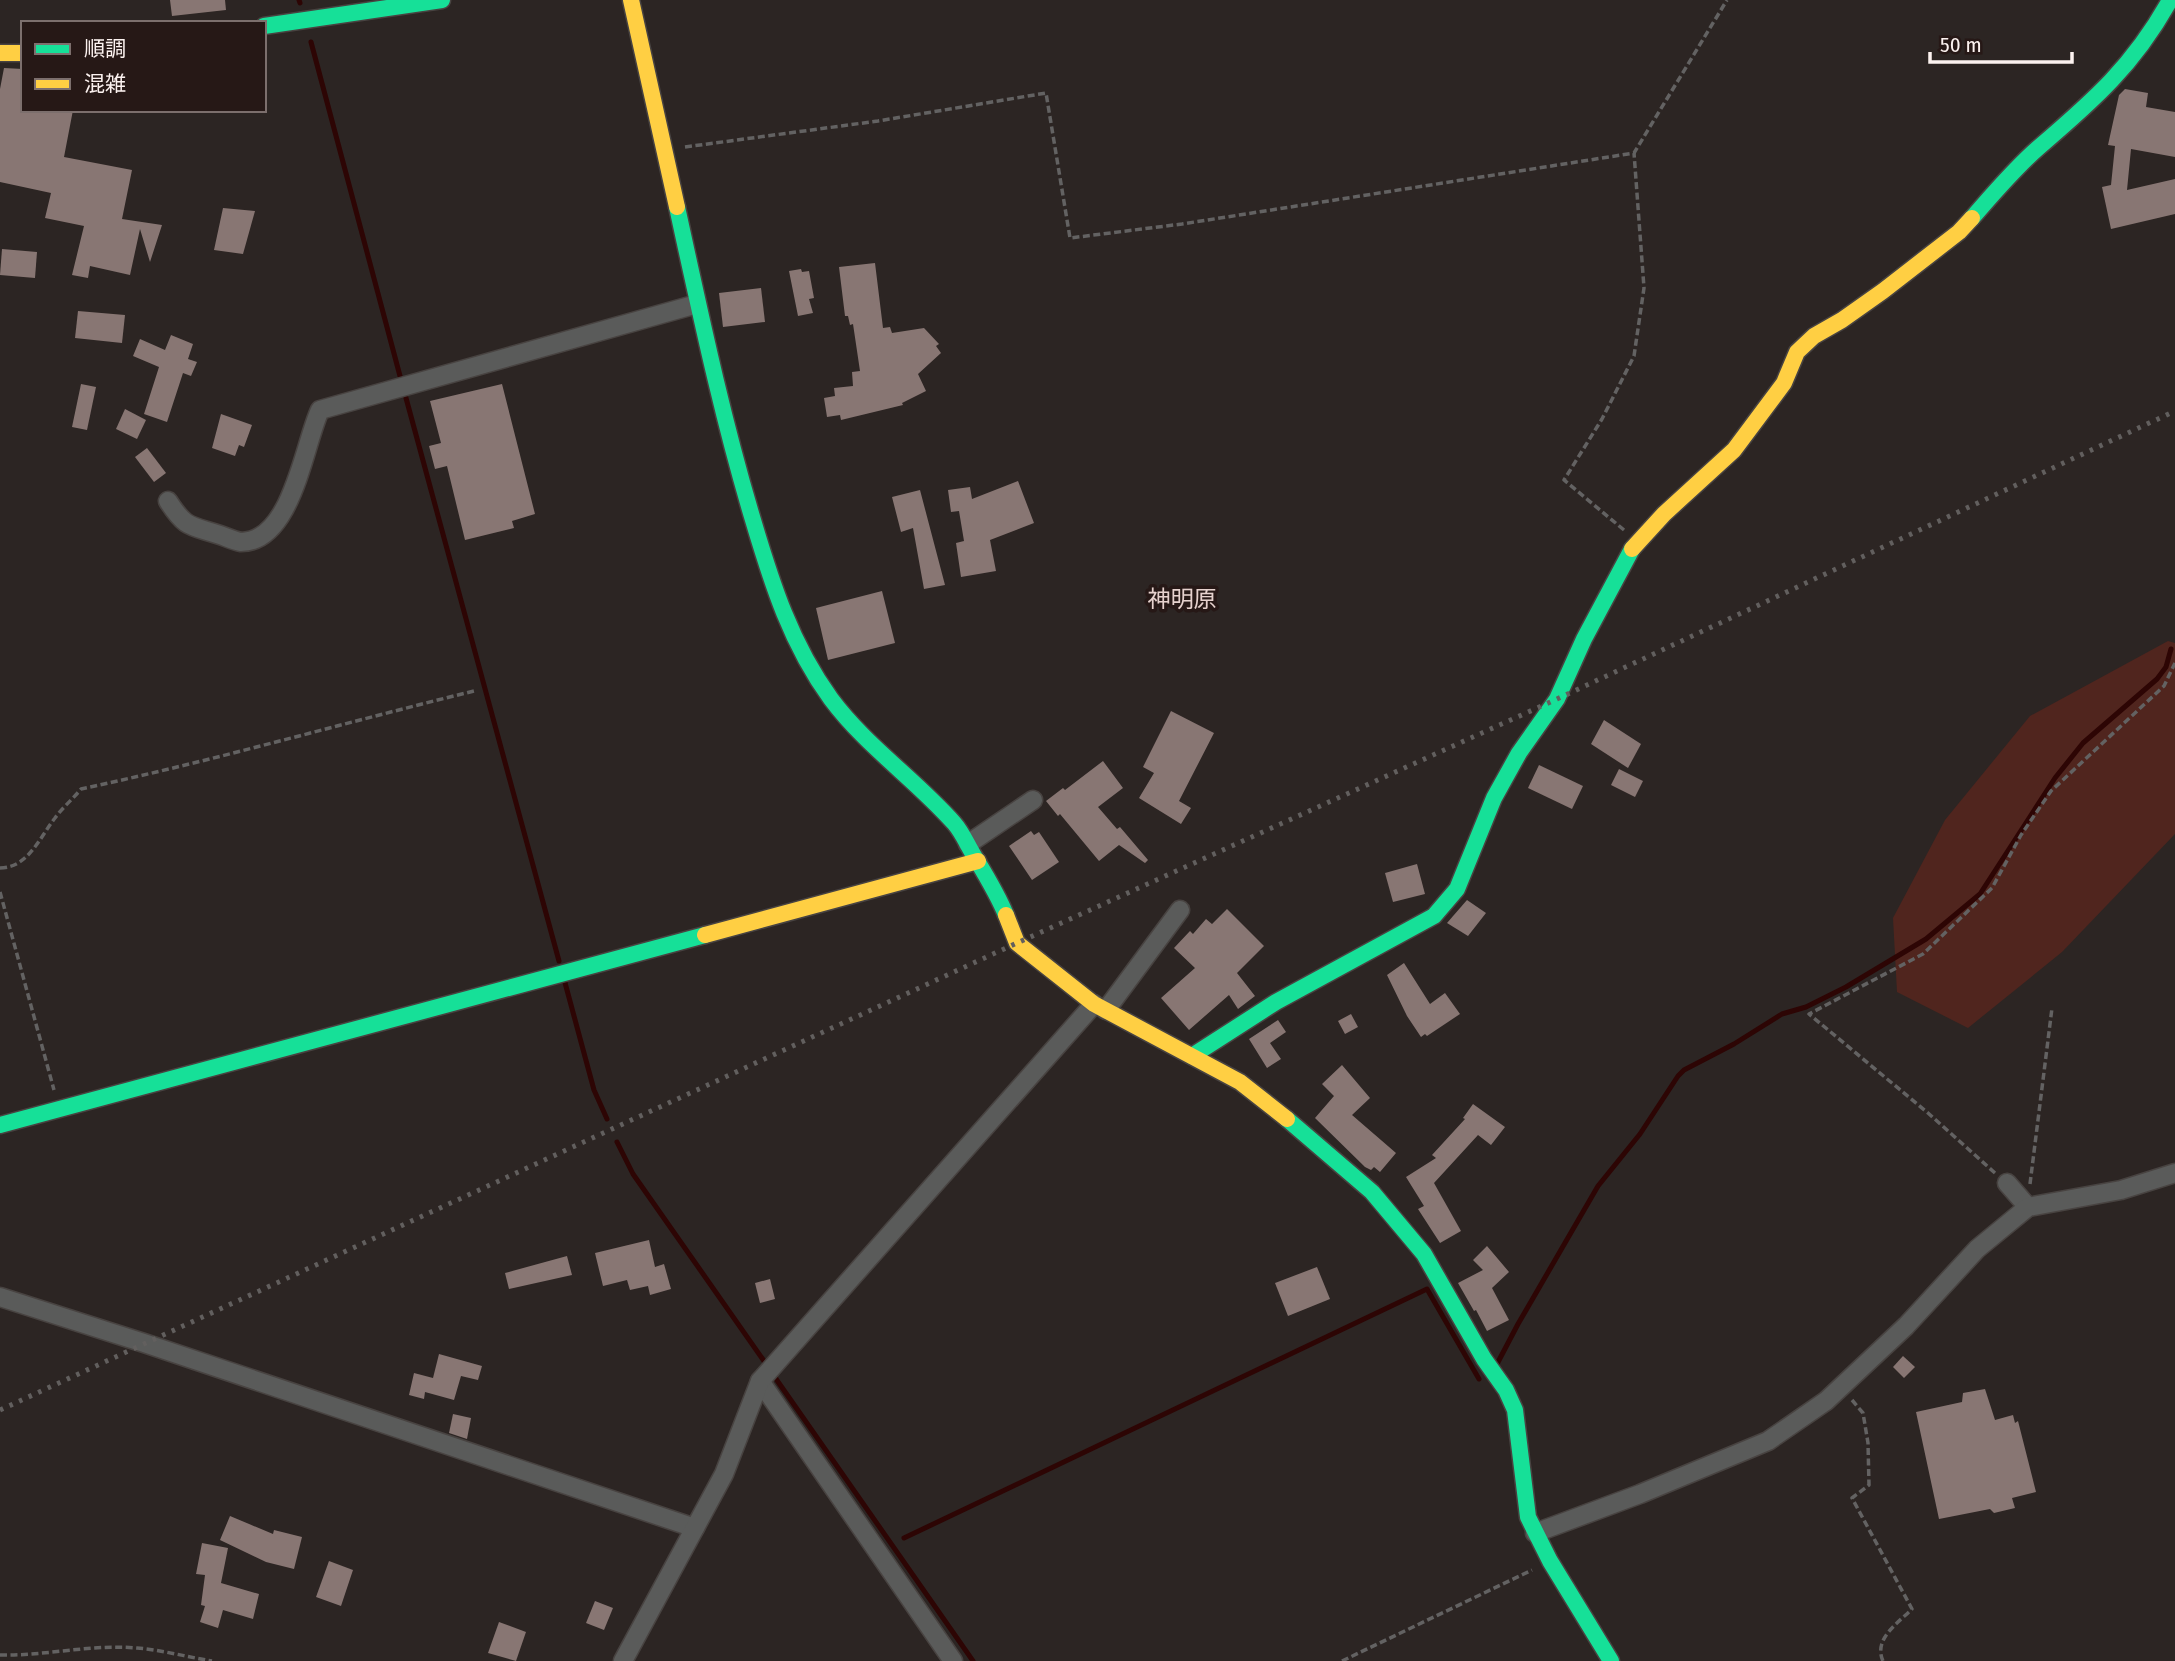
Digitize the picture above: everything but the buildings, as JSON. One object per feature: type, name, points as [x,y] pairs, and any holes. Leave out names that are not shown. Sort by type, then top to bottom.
[{"type":"street","points":[[266,26],[442,0]]},
{"type":"street","points":[[631,0],[697,304],[740,477],[767,566],[795,642],[831,699],[871,746],[922,790],[956,825],[1000,900],[1017,943],[1100,1007],[1240,1082],[1327,1151],[1372,1192],[1424,1254],[1484,1359],[1506,1390],[1515,1410],[1528,1517],[1550,1562],[1611,1661]]},
{"type":"street","points":[[1192,1056],[1276,1002],[1434,916],[1457,889],[1494,798],[1519,753],[1557,699],[1584,639],[1632,549],[1664,514],[1734,450],[1784,383],[1797,352],[1814,336],[1883,291],[1959,232],[2013,172],[2065,127],[2122,71],[2151,34],[2170,0]]},
{"type":"street","points":[[0,53],[21,53]]},
{"type":"street","points":[[168,502],[181,523],[239,542],[258,538],[268,530],[288,499],[302,469],[312,426],[320,410],[697,304]]},
{"type":"street","points":[[968,844],[1034,800]]},
{"type":"street","points":[[0,1125],[978,861]]},
{"type":"street","points":[[623,1661],[724,1474],[760,1381],[1100,1007],[1180,910]]},
{"type":"street","points":[[1535,1533],[1640,1494],[1768,1441],[1826,1401],[1906,1326],[1977,1249],[2028,1207],[2121,1190],[2175,1173]]},
{"type":"street","points":[[2007,1183],[2028,1207]]},
{"type":"street","points":[[0,1297],[695,1528]]},
{"type":"street","points":[[760,1381],[953,1661]]},
{"type":"path","points":[[1639,542],[1564,480],[1602,419],[1634,356],[1644,288],[1634,153],[1727,0]]},
{"type":"path","points":[[664,150],[878,121],[1046,93],[1070,238],[1209,220],[1634,153]]},
{"type":"path","points":[[2007,1183],[1809,1014],[1923,954],[1992,888],[2021,835],[2051,791],[2164,686],[2175,663]]},
{"type":"path","points":[[0,868],[8,868],[25,859],[56,815],[66,808],[80,789],[228,756],[312,731],[474,691]]},
{"type":"path","points":[[0,892],[59,1109]]},
{"type":"path","points":[[2028,1207],[2052,1008]]},
{"type":"path","points":[[1841,1387],[1863,1413],[1868,1443],[1870,1485],[1852,1498],[1912,1609],[1882,1641],[1880,1654],[1883,1661]]},
{"type":"path","points":[[1342,1661],[1550,1562]]},
{"type":"path","points":[[0,1654],[135,1648],[212,1661]]},
{"type":"shaded area","points":[[2168,641],[2175,643],[2175,834],[2062,952],[1968,1028],[1897,992],[1893,918],[1945,820],[2030,716]]},
{"type":"waterway","points":[[311,42],[400,376]]},
{"type":"waterway","points":[[406,398],[559,961]]},
{"type":"waterway","points":[[1497,1364],[1598,1186],[1640,1134],[1678,1076],[1782,1014],[1806,1007],[1846,987],[1926,939],[1980,894],[2055,778],[2083,743],[2157,679],[2166,667],[2171,649]]},
{"type":"waterway","points":[[564,979],[594,1090],[607,1119]]},
{"type":"waterway","points":[[617,1142],[633,1174],[764,1361]]},
{"type":"waterway","points":[[904,1538],[1427,1289],[1479,1379]]},
{"type":"waterway","points":[[774,1376],[973,1661]]},
{"type":"railway","points":[[0,1410],[1017,943],[1557,699],[2175,411]]},
{"type":"traffic: fast","points":[[266,26],[442,0]]},
{"type":"traffic: fast","points":[[1972,218],[2021,164],[2112,80],[2142,44],[2170,0]]},
{"type":"traffic: fast","points":[[677,207],[731,442],[768,567],[794,635],[817,678],[845,716],[957,827],[1006,915]]},
{"type":"traffic: fast","points":[[1192,1056],[1276,1002],[1434,916],[1457,889],[1494,798],[1519,753],[1557,699],[1584,639],[1632,549]]},
{"type":"traffic: fast","points":[[0,1125],[705,935]]},
{"type":"traffic: fast","points":[[1287,1119],[1372,1192],[1424,1254],[1484,1359],[1506,1390],[1515,1410],[1528,1517],[1550,1561],[1611,1661]]},
{"type":"traffic: slow","points":[[631,0],[677,207]]},
{"type":"traffic: slow","points":[[0,53],[21,53]]},
{"type":"traffic: slow","points":[[1632,549],[1664,514],[1734,450],[1784,383],[1797,352],[1814,336],[1883,291],[1959,232],[1972,218]]},
{"type":"traffic: slow","points":[[705,935],[978,861]]},
{"type":"traffic: slow","points":[[1006,915],[1017,943],[1094,1004],[1240,1082],[1287,1119]]},
{"type":"district","name":"神明原","points":[[1182,599]]}]
